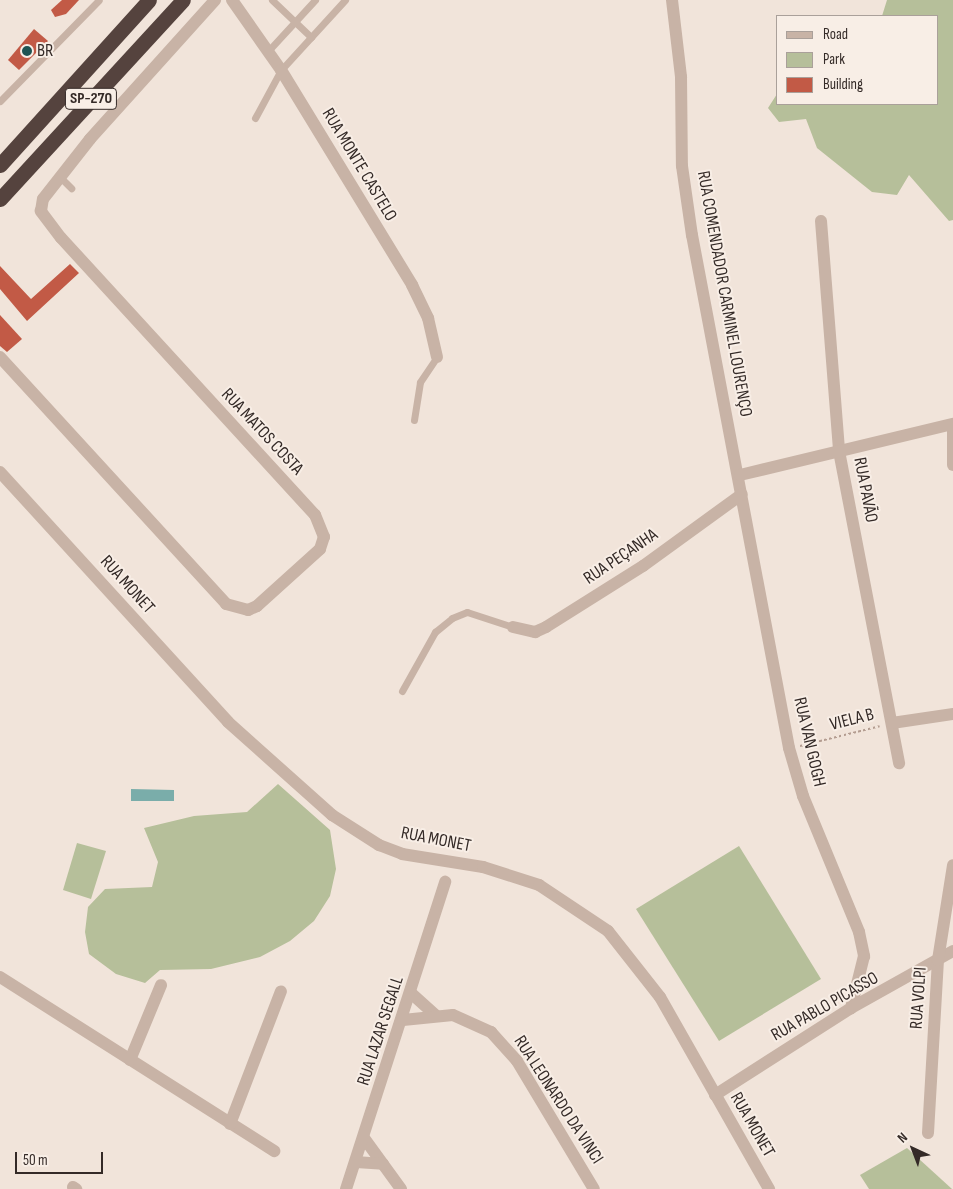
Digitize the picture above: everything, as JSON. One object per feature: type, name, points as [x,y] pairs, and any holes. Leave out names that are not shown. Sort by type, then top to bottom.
[{"type":"highway","name":"SP-270","points":[[0,165],[149,0]]},
{"type":"highway","name":"SP-270","points":[[0,199],[183,0]]},
{"type":"street","name":"RUA MATOS COSTA","points":[[0,357],[226,604],[248,610],[257,606],[320,549],[324,537],[315,515],[44,219],[41,211],[43,199],[60,177],[215,0]]},
{"type":"street","name":"RUA MONTE CASTELO","points":[[232,0],[269,50],[412,285],[428,318],[436,357]]},
{"type":"street","name":"RUA COMENDADOR CARMINEL LOURENÇO","points":[[672,0],[681,77],[682,166],[704,302],[740,475]]},
{"type":"street","name":"RUA PAVÃO","points":[[821,221],[839,451],[899,763]]},
{"type":"street","points":[[740,475],[953,424]]},
{"type":"street","points":[[953,431],[953,465]]},
{"type":"street","name":"RUA MONET","points":[[0,472],[228,722],[332,815],[379,845],[402,854],[483,867],[539,885],[597,922],[660,997],[769,1189]]},
{"type":"street","name":"RUA VAN GOGH","points":[[740,475],[789,748],[803,796],[859,932],[864,956],[852,1008]]},
{"type":"street","name":"RUA PEÇANHA","points":[[513,628],[535,632],[546,627],[643,566],[742,494]]},
{"type":"street","points":[[892,723],[953,714]]},
{"type":"street","name":"RUA VOLPI","points":[[928,1134],[938,960],[953,866]]},
{"type":"street","name":"RUA LAZAR SEGALL","points":[[346,1189],[412,994],[445,882]]},
{"type":"street","name":"RUA PABLO PICASSO","points":[[715,1095],[852,1008],[953,951]]},
{"type":"street","points":[[0,977],[274,1151]]},
{"type":"street","points":[[130,1060],[161,985]]},
{"type":"street","points":[[230,1124],[281,991]]},
{"type":"street","points":[[412,994],[435,1015]]},
{"type":"street","name":"RUA LEONARDO DA VINCI","points":[[403,1020],[435,1015],[475,1022],[503,1043],[594,1189]]},
{"type":"street","points":[[364,1138],[401,1189]]},
{"type":"street","points":[[356,1162],[383,1164]]},
{"type":"lane","points":[[0,102],[99,0]]},
{"type":"lane","points":[[272,0],[311,37]]},
{"type":"lane","points":[[269,50],[315,0]]},
{"type":"lane","points":[[255,118],[281,70],[345,0]]},
{"type":"lane","points":[[60,177],[70,188]]},
{"type":"lane","points":[[414,420],[420,382],[436,357]]},
{"type":"lane","points":[[402,691],[435,632],[452,618],[467,612],[513,628]]},
{"type":"path","name":"VIELA B","points":[[789,748],[892,723]]},
{"type":"green space","points":[[887,0],[953,0],[953,220],[949,221],[909,175],[897,195],[872,192],[817,148],[806,119],[779,122],[768,108],[776,96],[776,105],[938,105],[938,15],[882,15]]},
{"type":"green space","points":[[278,784],[330,830],[336,869],[330,896],[314,921],[290,941],[260,957],[211,969],[160,970],[145,983],[116,974],[89,954],[85,932],[88,907],[105,889],[152,887],[158,862],[144,828],[194,816],[247,812]]},
{"type":"green space","points":[[77,843],[106,851],[91,899],[63,890]]},
{"type":"green space","points":[[739,846],[821,979],[719,1041],[636,909]]},
{"type":"green space","points":[[907,1148],[952,1189],[869,1189],[860,1175]]},
{"type":"water","points":[[131,789],[174,790],[174,801],[131,801]]},
{"type":"building","points":[[62,0],[79,0],[66,14],[55,17],[51,10]]},
{"type":"building","name":"BR","points":[[34,29],[48,41],[19,70],[8,60]]},
{"type":"building","points":[[70,264],[79,273],[27,321],[0,289],[0,266],[31,299]]},
{"type":"building","points":[[0,315],[22,339],[7,352],[0,346]]},
{"type":"place","name":"BR","points":[[27,51]]}]
